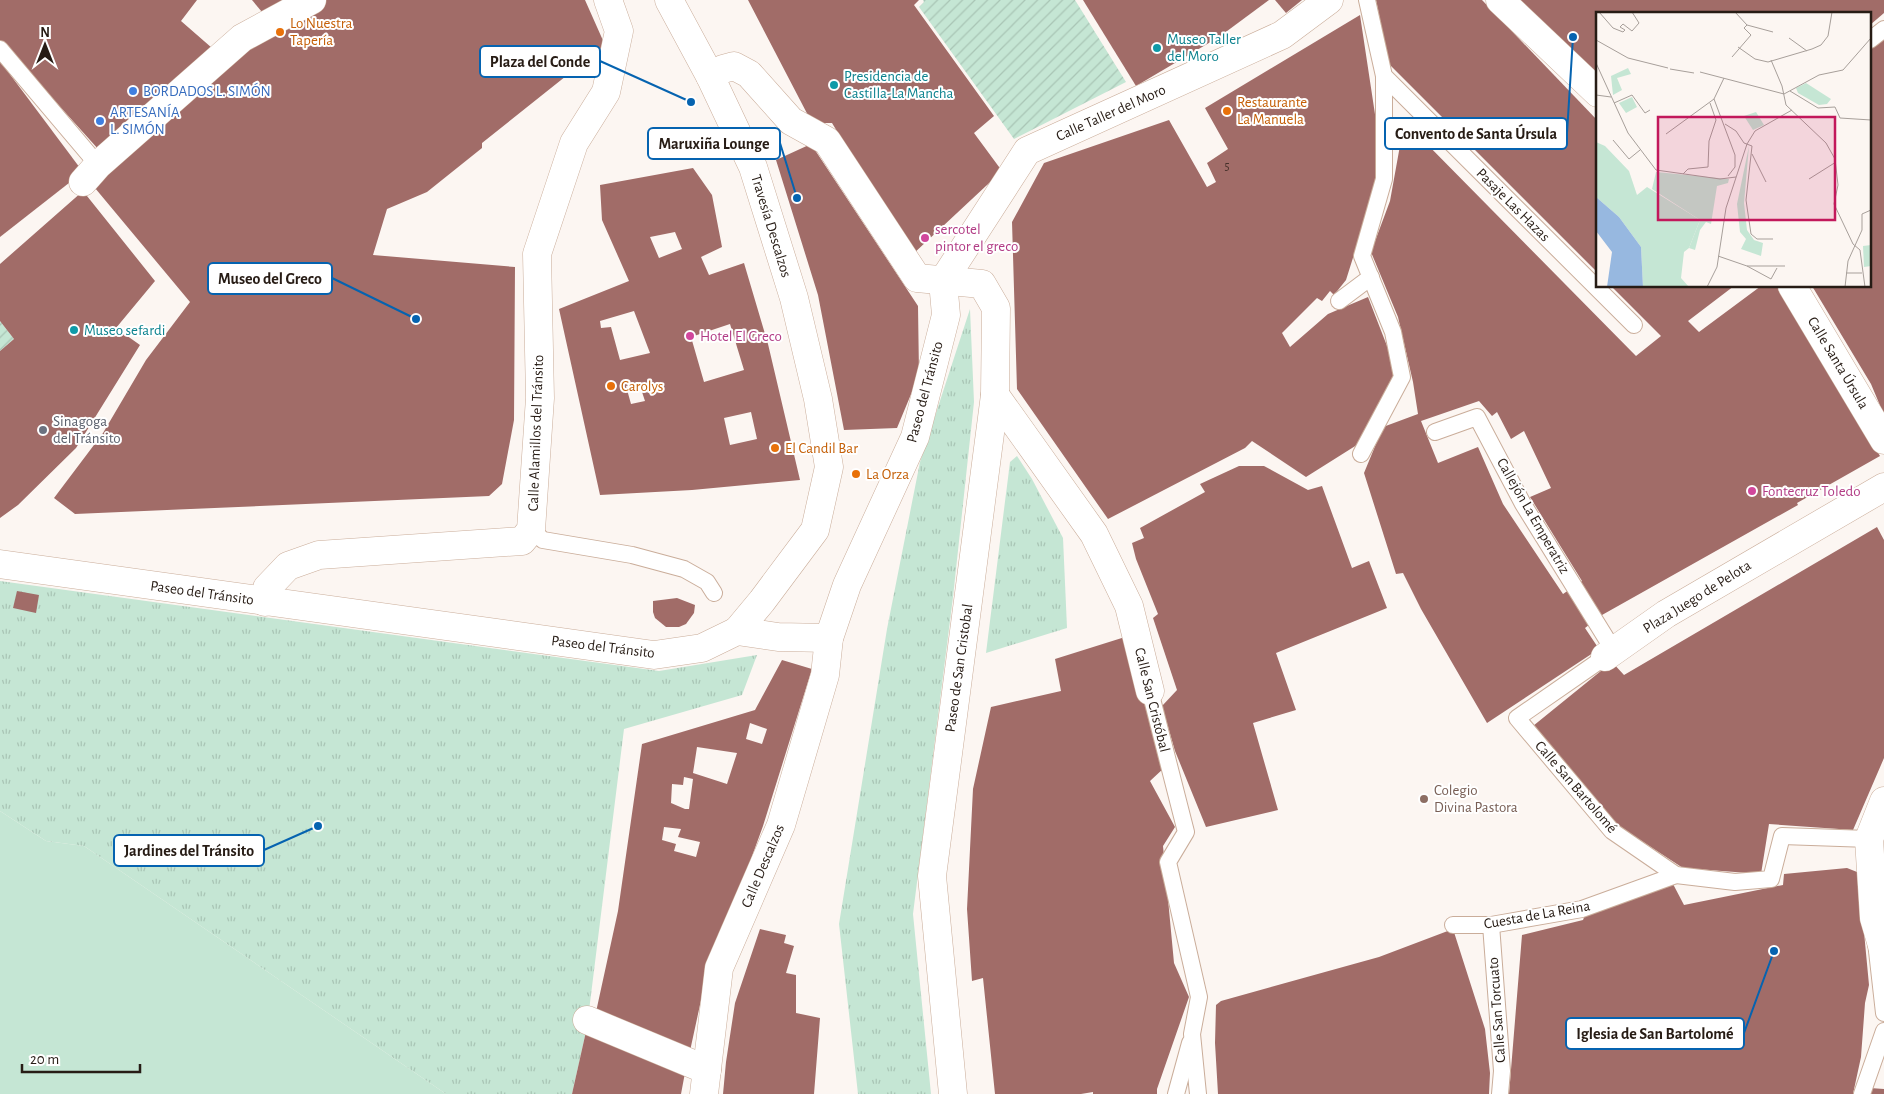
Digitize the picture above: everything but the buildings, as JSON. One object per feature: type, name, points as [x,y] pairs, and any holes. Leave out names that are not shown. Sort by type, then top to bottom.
[{"type":"street","points":[[90,174],[242,38],[312,0]]},
{"type":"street","name":"Calle Alamillos del Tránsito","points":[[266,602],[267,588],[288,566],[318,555],[522,541],[531,530],[540,398],[537,254],[574,143],[606,92],[619,31],[608,0]]},
{"type":"street","name":"Travesía Descalzos","points":[[669,0],[710,76],[753,167],[794,298],[818,399],[829,467],[815,530],[750,618],[737,631]]},
{"type":"street","name":"Calle Taller del Moro","points":[[943,281],[1027,151],[1282,35],[1329,0]]},
{"type":"street","points":[[1500,0],[1596,91]]},
{"type":"street","points":[[710,76],[734,66],[749,74],[791,121],[827,141],[917,278],[943,281]]},
{"type":"street","name":"Paseo de San Cristobal","points":[[943,281],[982,284],[996,308],[995,395],[932,876],[953,1094]]},
{"type":"street","name":"Paseo del Tránsito","points":[[829,638],[847,585],[915,437],[946,315],[943,281]]},
{"type":"street","name":"Calle Santa Úrsula","points":[[1793,288],[1884,440]]},
{"type":"street","name":"Calle San Cristóbal","points":[[995,395],[1094,534],[1129,606],[1150,691]]},
{"type":"street","name":"Plaza Juego de Pelota","points":[[1610,654],[1666,614],[1884,487]]},
{"type":"street","name":"Paseo del Tránsito","points":[[0,564],[654,655],[702,648],[737,631]]},
{"type":"street","points":[[737,631],[778,637],[829,638]]},
{"type":"street","name":"Calle Descalzos","points":[[706,1082],[718,968],[781,825],[825,675],[829,638]]},
{"type":"street","points":[[1884,801],[1869,839],[1874,918],[1884,952]]},
{"type":"street","points":[[587,1020],[706,1082]]},
{"type":"lane","points":[[1361,454],[1402,377],[1393,332],[1362,256],[1384,179],[1384,76],[1367,0]]},
{"type":"lane","points":[[1872,38],[1884,29]]},
{"type":"lane","points":[[0,49],[90,174]]},
{"type":"lane","name":"Pasaje Las Hazas","points":[[1384,76],[1596,286]]},
{"type":"lane","points":[[1339,300],[1371,277]]},
{"type":"lane","name":"Pasaje Las Hazas","points":[[1598,288],[1634,324]]},
{"type":"lane","name":"Callejón La Emperatriz","points":[[1436,432],[1477,418],[1523,504],[1610,654]]},
{"type":"lane","points":[[531,530],[543,540],[632,555],[684,569],[706,582],[714,594]]},
{"type":"lane","name":"Plaza Juego de Pelota","points":[[1517,718],[1610,654]]},
{"type":"lane","name":"Calle San Cristóbal","points":[[1150,691],[1186,832],[1168,862],[1199,997],[1192,1034],[1176,1094]]},
{"type":"lane","name":"Calle San Bartolomé","points":[[1517,718],[1612,831],[1676,875],[1735,882],[1771,879],[1782,836],[1869,839]]},
{"type":"lane","name":"Cuesta de La Reina","points":[[1453,925],[1490,925],[1582,909],[1676,875]]},
{"type":"lane","points":[[1874,918],[1884,1013]]},
{"type":"lane","name":"Calle San Torcuato","points":[[1490,925],[1502,1071],[1500,1094]]},
{"type":"lane","points":[[1862,1094],[1884,1031]]},
{"type":"lane","name":"Calle San Cristóbal","points":[[1192,1034],[1198,1094]]},
{"type":"green space","points":[[923,0],[1075,0],[1126,82],[1014,139],[919,7],[924,2]]},
{"type":"green space","points":[[970,309],[974,402],[953,597],[913,914],[931,1094],[858,1094],[839,924],[887,629],[920,462]]},
{"type":"green space","points":[[0,321],[14,339],[0,351]]},
{"type":"green space","points":[[1017,456],[1032,479],[1063,538],[1067,628],[986,653],[1010,462]]},
{"type":"green space","points":[[0,581],[659,671],[757,655],[742,695],[624,729],[587,1027],[572,1094],[446,1094],[84,846],[46,841],[0,811]]},
{"type":"green space","points":[[0,811],[46,841],[84,846],[446,1094],[0,1094]]},
{"type":"place","name":"Lo Nuestra Tapería","points":[[280,32]]},
{"type":"place","name":"Convento de Santa Úrsula","points":[[1573,37]]},
{"type":"place","name":"Museo Taller del Moro","points":[[1157,48]]},
{"type":"place","name":"Presidencia de Castilla-La Mancha","points":[[834,85]]},
{"type":"place","name":"BORDADOS L. SIMÓN","points":[[133,91]]},
{"type":"place","name":"Plaza del Conde","points":[[691,102]]},
{"type":"place","name":"Restaurante La Manuela","points":[[1227,111]]},
{"type":"place","name":"ARTESANÍA L. SIMÓN","points":[[100,121]]},
{"type":"place","name":"Maruxiña Lounge","points":[[797,198]]},
{"type":"place","name":"sercotel pintor el greco","points":[[925,238]]},
{"type":"place","name":"Museo del Greco","points":[[416,319]]},
{"type":"place","name":"Museo sefardi","points":[[74,330]]},
{"type":"place","name":"Hotel El Greco","points":[[690,336]]},
{"type":"place","name":"Carolys","points":[[611,386]]},
{"type":"place","name":"Sinagoga del Tránsito","points":[[43,430]]},
{"type":"place","name":"El Candil Bar","points":[[775,448]]},
{"type":"place","name":"La Orza","points":[[856,474]]},
{"type":"place","name":"Fontecruz Toledo","points":[[1752,491]]},
{"type":"place","name":"Colegio Divina Pastora","points":[[1424,799]]},
{"type":"place","name":"Jardines del Tránsito","points":[[318,826]]},
{"type":"place","name":"Iglesia de San Bartolomé","points":[[1774,951]]}]
